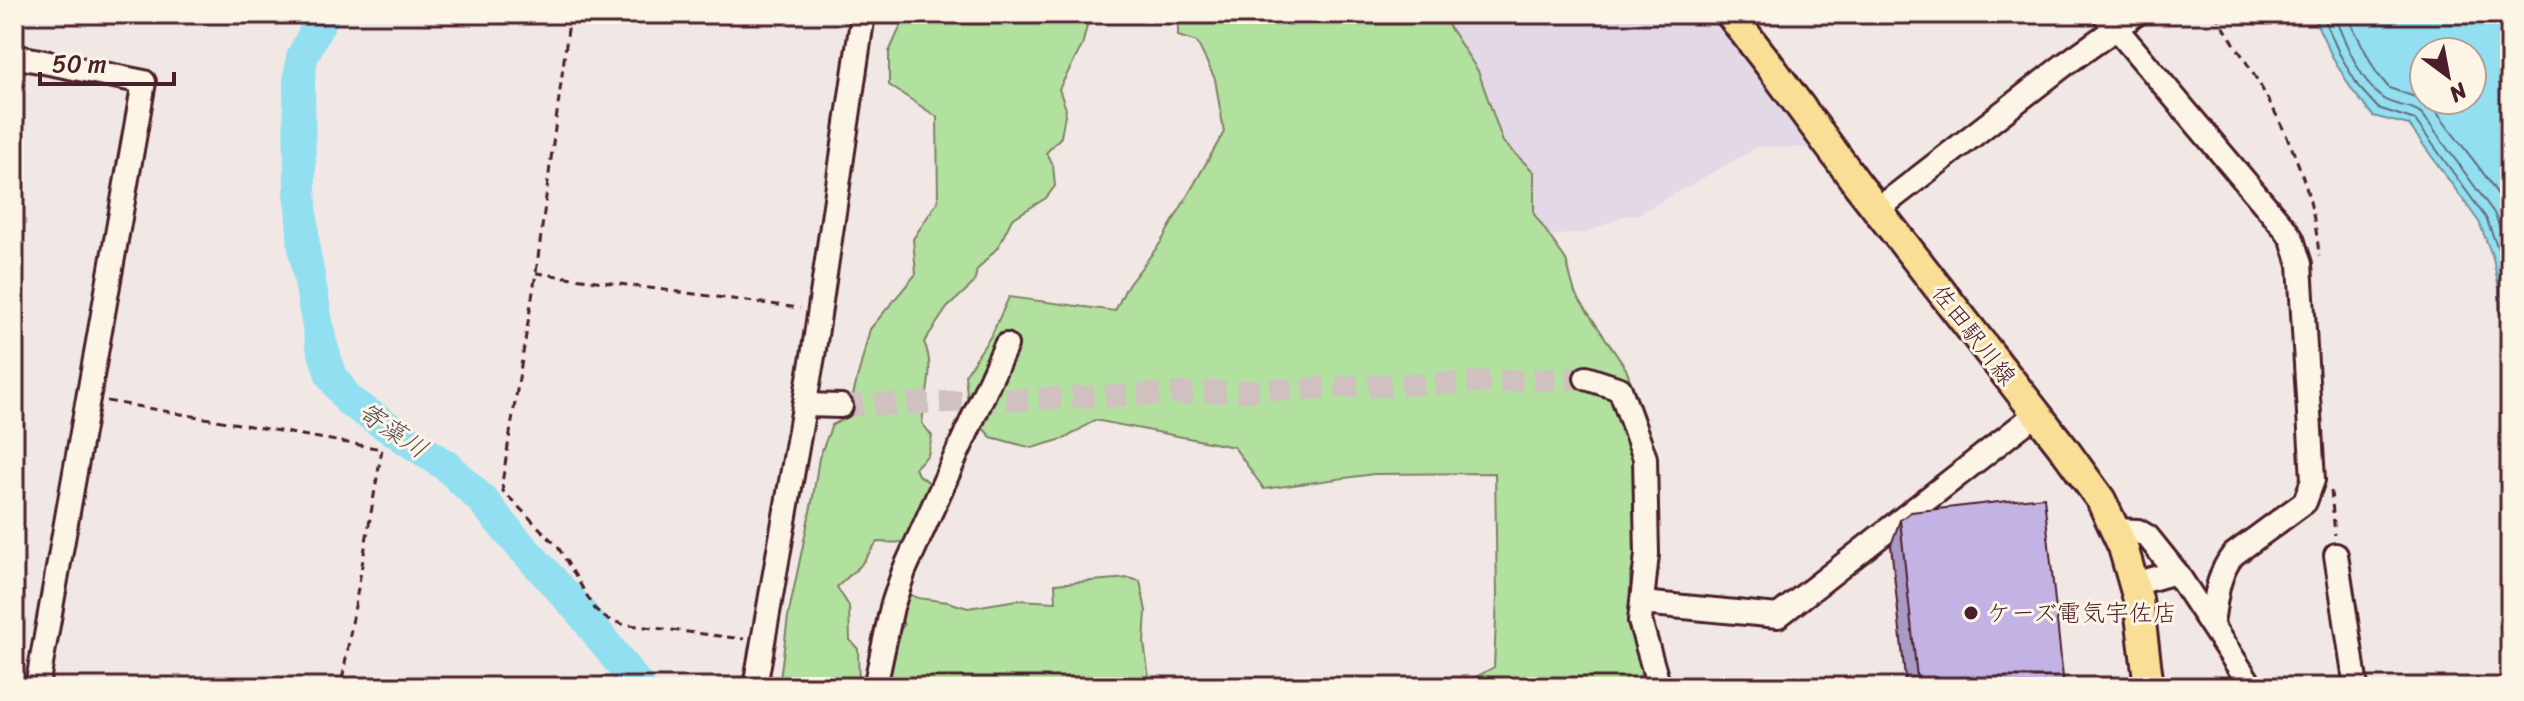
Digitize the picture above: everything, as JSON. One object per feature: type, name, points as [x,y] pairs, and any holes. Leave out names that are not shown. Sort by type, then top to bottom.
[{"type":"main road","name":"佐田駅川線","points":[[1730,14],[1877,210],[2090,483],[2116,530],[2134,584],[2143,622],[2149,687]]},
{"type":"street","points":[[755,687],[805,405],[863,14]]},
{"type":"street","points":[[1877,210],[2064,65],[2110,21],[2136,14]]},
{"type":"street","points":[[2110,21],[2286,230],[2300,264],[2313,480],[2305,502],[2233,555],[2225,565],[2219,580],[2212,623]]},
{"type":"street","points":[[14,56],[144,82],[37,687]]},
{"type":"street","points":[[875,687],[892,607],[904,571],[1006,345]]},
{"type":"street","points":[[1586,378],[1620,389],[1645,458],[1647,554],[1640,621],[1659,687]]},
{"type":"street","points":[[805,405],[841,406]]},
{"type":"street","points":[[1642,603],[1778,616],[2036,414]]},
{"type":"street","points":[[2116,530],[2138,531],[2148,537],[2212,623],[2252,687]]},
{"type":"street","points":[[2336,555],[2356,687]]},
{"type":"street","points":[[2134,584],[2176,572]]},
{"type":"path","points":[[570,14],[536,273],[502,483],[507,497],[558,547],[595,609],[607,619],[622,624],[764,641]]},
{"type":"path","points":[[536,273],[820,311]]},
{"type":"path","points":[[88,398],[382,449],[341,687]]},
{"type":"shaded area","points":[[1430,14],[1718,14],[1821,148],[1758,147],[1635,216],[1624,216],[1585,233],[1546,236]]},
{"type":"green space","points":[[906,14],[1090,14],[1082,46],[1059,89],[1066,109],[1061,137],[1046,153],[1053,165],[1055,186],[1046,198],[1012,219],[998,247],[977,270],[974,283],[947,308],[924,342],[929,362],[929,382],[922,423],[932,436],[928,455],[915,468],[918,475],[931,485],[930,495],[916,515],[911,536],[898,542],[877,542],[860,566],[837,587],[849,606],[850,640],[858,649],[859,687],[779,687],[788,617],[819,458],[832,425],[850,416],[870,329],[916,274],[913,239],[938,201],[937,117],[889,85],[889,52]]},
{"type":"green space","points":[[1178,14],[1441,14],[1478,71],[1503,142],[1534,172],[1534,214],[1566,260],[1575,293],[1626,369],[1644,417],[1655,466],[1654,521],[1630,575],[1631,609],[1642,663],[1639,687],[1458,687],[1494,667],[1497,596],[1495,473],[1374,474],[1264,489],[1234,447],[1095,420],[1066,438],[1032,448],[991,437],[969,413],[965,375],[992,334],[1009,297],[1115,311],[1126,288],[1161,242],[1224,132],[1215,79],[1197,42],[1178,36]]},
{"type":"green space","points":[[1129,578],[1140,581],[1146,611],[1144,643],[1149,677],[1147,687],[885,687],[892,641],[904,625],[889,599],[897,589],[918,598],[968,608],[1017,600],[1056,602],[1055,584]]},
{"type":"water","points":[[2312,14],[2510,14],[2510,332],[2500,312],[2493,258],[2479,222],[2409,125],[2373,116],[2352,90]]},
{"type":"building","name":"ケーズ電気宇佐店","points":[[2044,497],[2064,687],[1918,687],[1900,520],[1911,512]]},
{"type":"waterway","name":"寄藻川","points":[[324,14],[302,57],[299,81],[300,190],[304,249],[321,343],[331,375],[349,401],[448,467],[484,502],[580,611],[639,687]]},
{"type":"tunnel","points":[[841,406],[1586,378]]},
{"type":"place","name":"ケーズ電気宇佐店","points":[[1971,613]]}]
